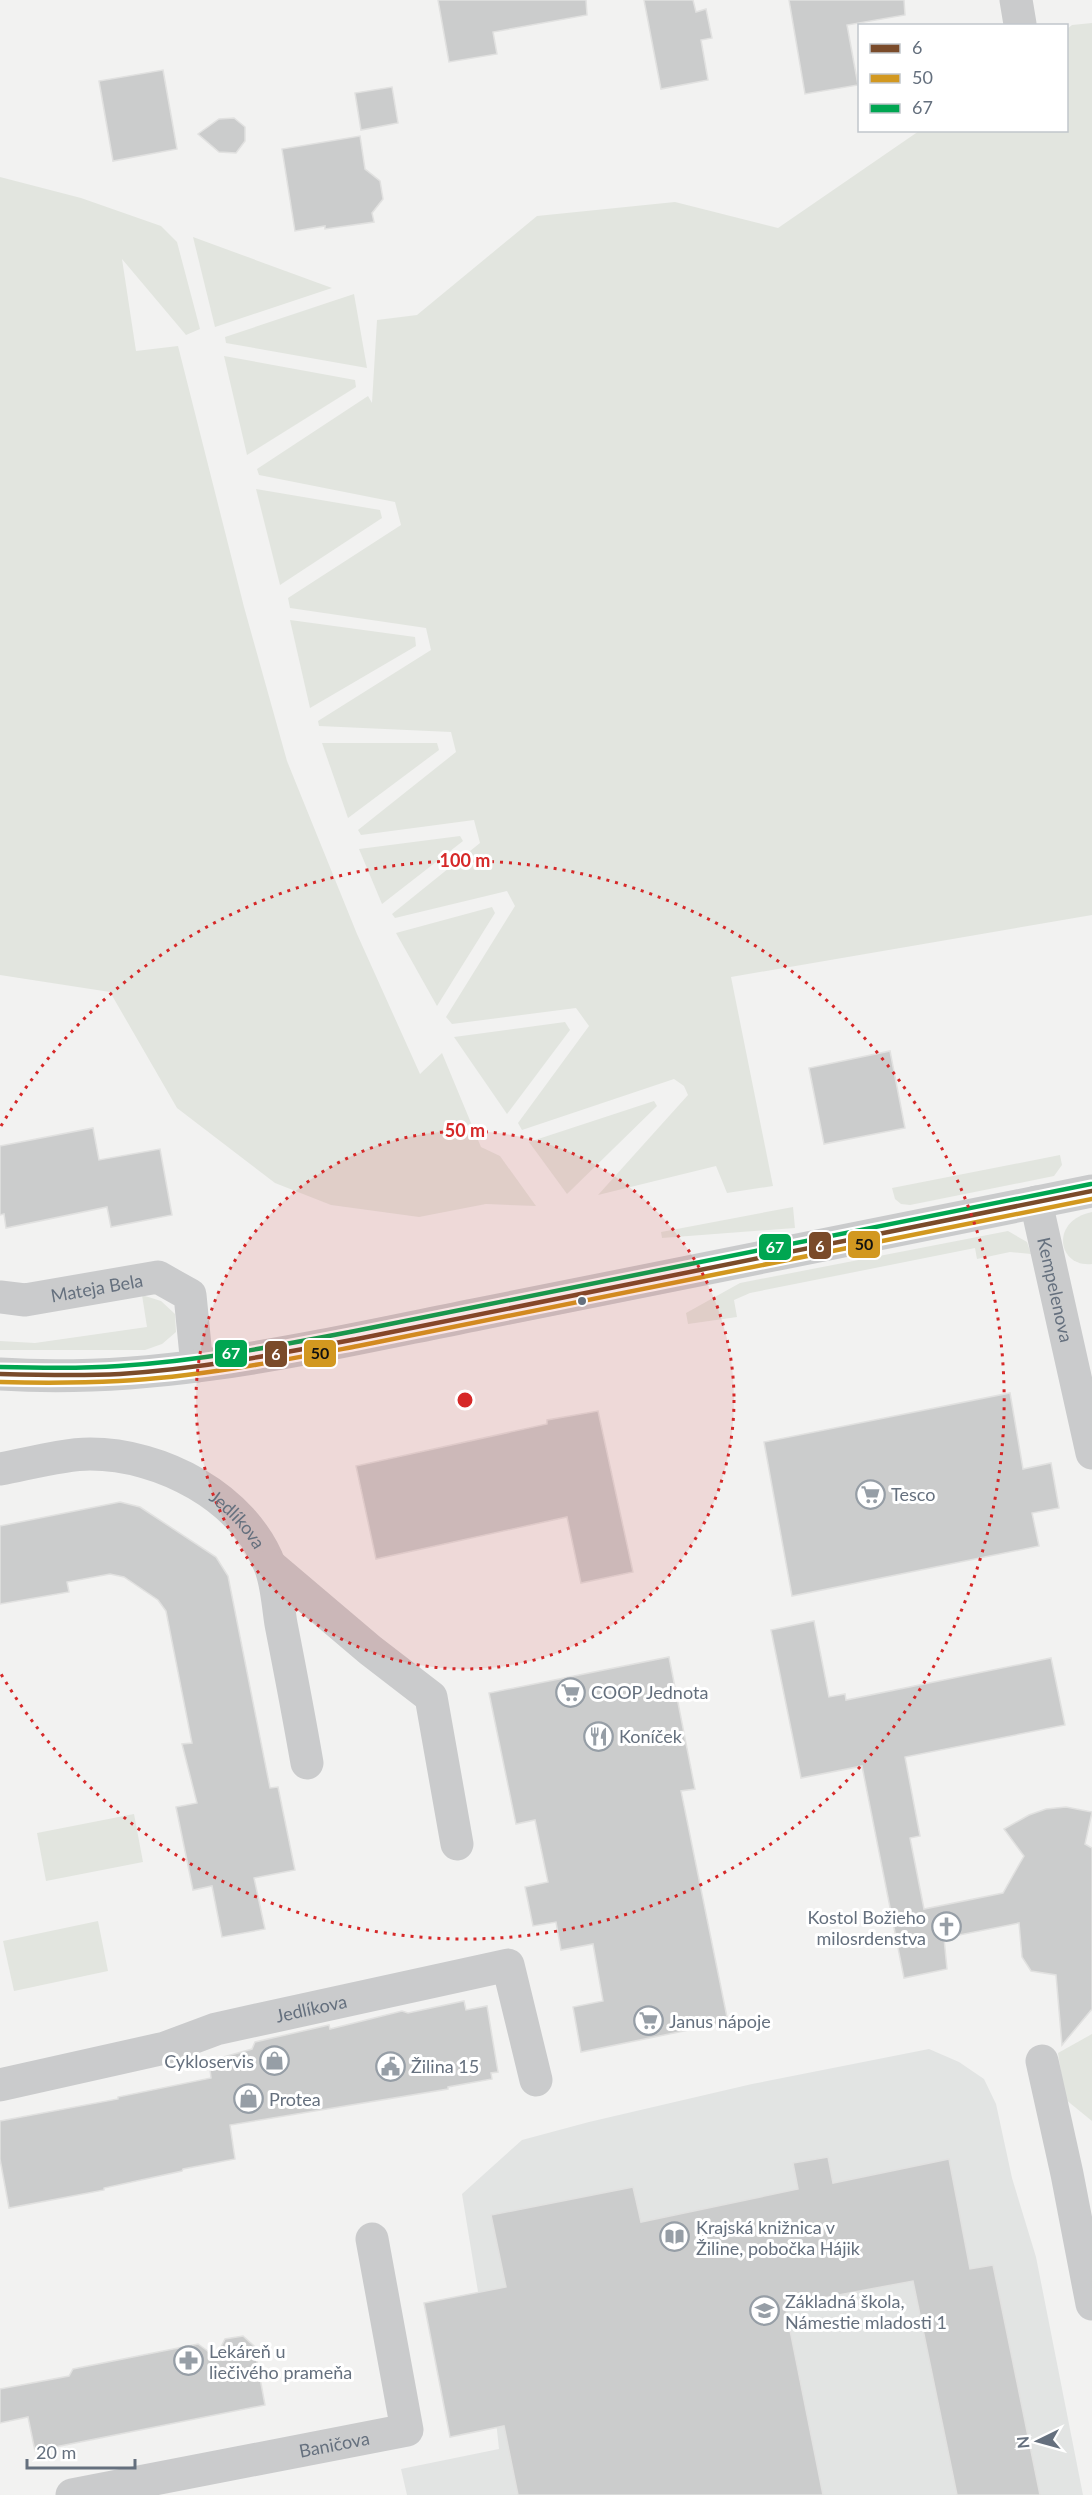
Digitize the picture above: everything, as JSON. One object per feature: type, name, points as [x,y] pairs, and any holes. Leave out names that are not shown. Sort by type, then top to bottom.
[{"type":"street","points":[[0,1374],[44,1376],[123,1374],[197,1366],[298,1350],[1092,1191]]},
{"type":"street","name":"Kempelenova","points":[[1036,1202],[1084,1375],[1092,1453]]},
{"type":"street","name":"Mateja Bela","points":[[0,1297],[25,1300],[158,1277],[190,1295],[197,1366]]},
{"type":"street","name":"Jedlíkova","points":[[0,1469],[88,1454],[122,1455],[142,1460],[189,1480],[221,1501],[249,1527],[271,1566],[307,1763]]},
{"type":"street","points":[[271,1566],[431,1697],[457,1844]]},
{"type":"street","name":"Jedlíkova","points":[[0,2085],[165,2048],[216,2029],[508,1965],[536,2080]]},
{"type":"street","points":[[1042,2061],[1080,2171],[1092,2304]]},
{"type":"street","name":"Baničova","points":[[72,2495],[407,2430],[372,2239]]},
{"type":"shaded area","points":[[1092,23],[1092,915],[731,977],[773,1186],[727,1193],[716,1166],[598,1195],[688,1095],[684,1086],[674,1079],[522,1130],[518,1123],[589,1026],[576,1008],[452,1024],[446,1017],[515,906],[507,891],[395,918],[392,914],[480,843],[474,820],[361,835],[358,830],[456,752],[451,732],[319,726],[318,721],[431,650],[426,628],[290,608],[288,598],[401,525],[395,502],[259,475],[257,469],[368,396],[372,403],[377,320],[417,315],[537,216],[675,202],[778,228],[918,132],[1068,132],[1068,28],[1072,25]]},
{"type":"shaded area","points":[[0,177],[81,198],[161,226],[177,242],[200,329],[186,335],[122,259],[136,351],[178,346],[244,607],[287,761],[357,934],[420,1074],[442,1053],[481,1147],[500,1156],[536,1206],[486,1204],[419,1217],[331,1205],[275,1183],[177,1108],[110,992],[0,975]]},
{"type":"shaded area","points":[[193,237],[332,288],[215,327]]},
{"type":"shaded area","points":[[354,294],[367,368],[226,343],[225,337]]},
{"type":"shaded area","points":[[224,356],[355,380],[356,387],[247,455]]},
{"type":"shaded area","points":[[256,489],[380,510],[382,518],[280,585]]},
{"type":"shaded area","points":[[290,620],[415,637],[416,646],[310,708]]},
{"type":"shaded area","points":[[322,743],[437,743],[439,750],[348,818]]},
{"type":"shaded area","points":[[460,836],[463,841],[382,904],[359,849]]},
{"type":"shaded area","points":[[492,907],[495,913],[437,1006],[396,933]]},
{"type":"shaded area","points":[[565,1022],[570,1030],[507,1114],[454,1037]]},
{"type":"shaded area","points":[[654,1101],[657,1106],[567,1194],[529,1142]]},
{"type":"shaded area","points":[[1060,1155],[1062,1165],[1054,1176],[910,1205],[901,1204],[895,1199],[892,1188]]},
{"type":"shaded area","points":[[793,1207],[795,1228],[662,1238],[661,1232]]},
{"type":"shaded area","points":[[1092,1212],[1092,1264],[1080,1263],[1066,1252],[1063,1243],[1064,1233],[1069,1224],[1078,1217]]},
{"type":"shaded area","points":[[1008,1231],[1027,1242],[1031,1254],[1010,1252],[977,1259],[975,1248],[750,1293],[734,1300],[737,1317],[688,1324],[686,1313],[740,1283]]},
{"type":"shaded area","points":[[142,1295],[161,1301],[175,1314],[176,1332],[162,1344],[145,1350],[0,1350],[0,1341],[35,1343],[147,1327]]},
{"type":"shaded area","points":[[134,1814],[143,1862],[46,1881],[37,1833]]},
{"type":"shaded area","points":[[98,1921],[108,1971],[14,1991],[3,1941]]},
{"type":"shaded area","points":[[1092,2034],[1092,2121],[1065,2099],[1058,2053]]},
{"type":"shaded area","name":"Základná škola, Námestie mladosti 1","points":[[929,2049],[959,2062],[984,2079],[996,2104],[1012,2178],[1036,2257],[1083,2495],[407,2495],[401,2469],[499,2449],[490,2365],[462,2194],[522,2140],[752,2084]]},
{"type":"building","points":[[438,0],[586,0],[587,15],[493,32],[497,54],[449,62]]},
{"type":"building","points":[[644,0],[693,0],[696,12],[706,9],[712,38],[701,40],[708,80],[661,89]]},
{"type":"building","points":[[789,0],[904,0],[905,15],[847,25],[858,85],[805,94]]},
{"type":"building","points":[[163,70],[177,149],[113,161],[99,81]]},
{"type":"building","points":[[392,87],[398,123],[361,130],[355,93]]},
{"type":"building","points":[[234,118],[245,127],[245,141],[236,153],[219,152],[198,134],[219,119]]},
{"type":"building","points":[[360,136],[365,169],[380,181],[383,199],[372,213],[374,222],[295,231],[282,149]]},
{"type":"building","points":[[890,1051],[905,1128],[824,1144],[809,1068]]},
{"type":"building","points":[[93,1128],[99,1160],[160,1149],[172,1215],[111,1227],[107,1207],[6,1228],[4,1214],[0,1215],[0,1146]]},
{"type":"building","points":[[1010,1393],[1023,1469],[1051,1463],[1059,1508],[1032,1513],[1039,1546],[792,1596],[764,1442]]},
{"type":"building","points":[[598,1411],[633,1572],[581,1583],[567,1517],[376,1559],[356,1466],[547,1424],[547,1420]]},
{"type":"building","points":[[120,1502],[140,1507],[216,1557],[228,1576],[270,1788],[278,1787],[295,1870],[254,1878],[265,1929],[222,1937],[212,1886],[193,1890],[176,1807],[197,1803],[182,1744],[192,1743],[166,1611],[158,1600],[124,1577],[110,1574],[67,1582],[69,1592],[0,1604],[0,1526]]},
{"type":"building","points":[[814,1621],[829,1697],[845,1694],[846,1700],[1051,1658],[1065,1725],[905,1757],[920,1836],[910,1838],[924,1909],[1003,1893],[1024,1856],[1004,1829],[1029,1815],[1046,1809],[1066,1807],[1092,1812],[1085,1844],[1092,1848],[1092,2009],[1062,2045],[1056,1975],[1031,1971],[1022,1957],[1019,1923],[944,1938],[947,1969],[904,1978],[862,1766],[801,1778],[771,1630]]},
{"type":"building","points":[[669,1657],[695,1789],[681,1791],[728,2022],[581,2052],[573,2007],[603,2001],[593,1944],[561,1950],[556,1922],[533,1926],[525,1887],[548,1882],[535,1820],[516,1824],[489,1693]]},
{"type":"building","points":[[464,2001],[466,2010],[487,2006],[498,2072],[491,2073],[492,2079],[448,2087],[448,2089],[230,2125],[235,2159],[183,2169],[104,2188],[104,2190],[9,2208],[0,2159],[0,2121],[118,2099],[118,2097],[211,2078],[209,2061],[252,2049],[255,2042],[329,2025],[330,2029],[402,2011],[408,2013]]},
{"type":"building","points":[[828,2157],[833,2183],[949,2159],[970,2269],[993,2265],[1040,2495],[957,2495],[913,2281],[785,2305],[823,2495],[518,2495],[504,2426],[450,2437],[424,2303],[506,2287],[491,2215],[633,2187],[641,2222],[798,2189],[793,2163]]},
{"type":"building","points":[[243,2336],[254,2346],[265,2405],[35,2451],[28,2417],[0,2423],[0,2389],[69,2376],[73,2369],[198,2344],[216,2357],[225,2339]]},
{"type":"transit line","name":"67","points":[[0,1367],[119,1366],[208,1357],[355,1331],[1091,1184]]},
{"type":"transit line","name":"6","points":[[0,1374],[120,1374],[209,1365],[357,1339],[1092,1191]]},
{"type":"transit line","name":"50","points":[[0,1382],[119,1381],[239,1368],[1092,1199]]},
{"type":"place","name":"Tesco","points":[[870,1494]]},
{"type":"place","name":"COOP Jednota","points":[[570,1692]]},
{"type":"place","name":"Koníček","points":[[598,1736]]},
{"type":"place","name":"Kostol Božieho milosrdenstva","points":[[947,1927]]},
{"type":"place","name":"Janus nápoje","points":[[648,2021]]},
{"type":"place","name":"Cykloservis","points":[[275,2061]]},
{"type":"place","name":"Žilina 15","points":[[390,2066]]},
{"type":"place","name":"Protea","points":[[248,2099]]},
{"type":"place","name":"Krajská knižnica v Žiline, pobočka Hájik","points":[[675,2237]]},
{"type":"place","name":"Základná škola, Námestie mladosti 1","points":[[764,2311]]},
{"type":"place","name":"Lekáreň u liečivého prameňa","points":[[188,2361]]}]
